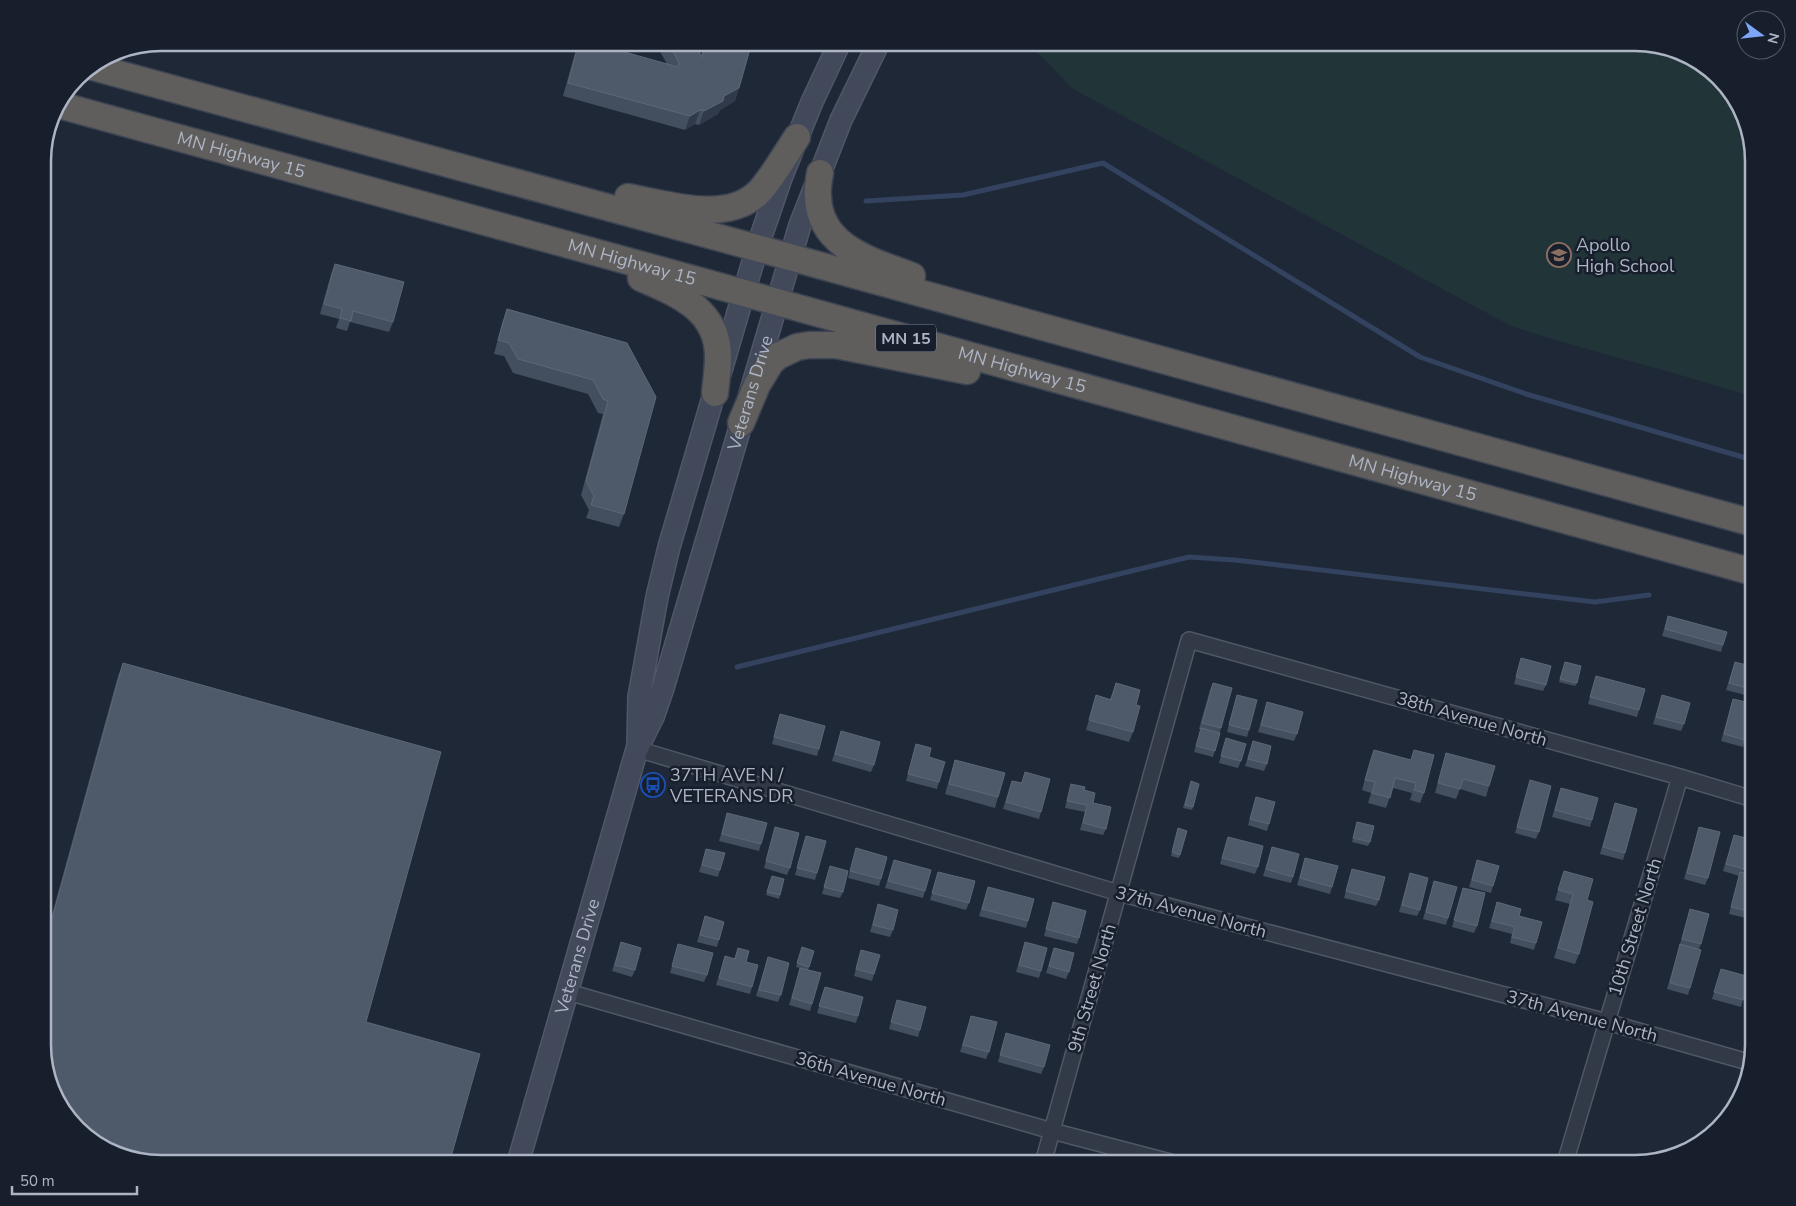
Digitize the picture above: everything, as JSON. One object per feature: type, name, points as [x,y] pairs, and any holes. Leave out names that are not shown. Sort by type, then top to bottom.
[{"type":"highway","name":"MN 15","points":[[101,69],[1745,521]]},
{"type":"highway","name":"MN Highway 15","points":[[66,107],[1745,570]]},
{"type":"highway","points":[[464,168],[692,208],[724,210],[744,204],[760,190],[797,137]]},
{"type":"highway","points":[[820,173],[818,196],[825,225],[836,240],[850,251],[893,269],[1092,341]]},
{"type":"highway","points":[[546,238],[671,291],[698,309],[708,319],[718,346],[715,393]]},
{"type":"highway","points":[[741,423],[757,385],[771,362],[786,351],[809,345],[836,345],[966,371],[1125,398]]},
{"type":"main road","name":"Veterans Drive","points":[[638,750],[638,697],[657,597],[669,547],[757,248],[797,137],[836,51]]},
{"type":"main road","name":"Veterans Drive","points":[[521,1155],[638,750],[653,717],[663,688],[789,257],[842,120],[875,51]]},
{"type":"street","name":"38th Avenue North","points":[[1189,640],[1745,796]]},
{"type":"street","name":"9th Street North","points":[[1045,1155],[1189,640]]},
{"type":"street","name":"37th Avenue North","points":[[638,750],[1119,893],[1607,1022],[1744,1061]]},
{"type":"street","name":"10th Street North","points":[[1568,1155],[1680,777]]},
{"type":"street","name":"36th Avenue North","points":[[568,992],[1141,1155]]},
{"type":"green space","name":"Apollo High School","points":[[1036,51],[1634,51],[1670,57],[1696,70],[1722,94],[1730,106],[1741,133],[1745,162],[1745,395],[1511,326],[1073,89]]},
{"type":"building","points":[[577,51],[621,51],[678,67],[679,63],[673,51],[699,51],[702,57],[704,51],[749,51],[739,88],[724,96],[723,101],[690,116],[568,83]]},
{"type":"building","points":[[335,264],[404,282],[393,322],[353,311],[351,321],[340,318],[342,309],[324,304]]},
{"type":"building","points":[[507,309],[627,343],[656,397],[624,514],[591,505],[594,496],[586,481],[608,401],[603,399],[593,380],[518,359],[509,343],[498,340]]},
{"type":"building","points":[[1668,616],[1727,632],[1723,645],[1665,629]]},
{"type":"building","points":[[1521,658],[1551,666],[1546,685],[1516,677]]},
{"type":"building","points":[[1565,662],[1581,666],[1577,683],[1560,679]]},
{"type":"building","points":[[1735,662],[1745,665],[1745,687],[1729,683]]},
{"type":"building","points":[[123,663],[441,752],[366,1022],[480,1054],[452,1155],[162,1155],[133,1151],[100,1136],[70,1106],[57,1080],[53,1066],[51,1052],[51,922]]},
{"type":"building","points":[[1596,676],[1645,689],[1639,710],[1590,697]]},
{"type":"building","points":[[1116,683],[1140,690],[1136,705],[1140,706],[1133,732],[1089,720],[1096,695],[1111,700]]},
{"type":"building","points":[[1213,683],[1232,688],[1221,728],[1202,723]]},
{"type":"building","points":[[1237,695],[1257,700],[1249,730],[1229,725]]},
{"type":"building","points":[[1662,695],[1690,703],[1684,724],[1656,717]]},
{"type":"building","points":[[1733,699],[1745,702],[1745,740],[1724,734]]},
{"type":"building","points":[[1267,702],[1303,712],[1297,734],[1261,725]]},
{"type":"building","points":[[780,714],[825,726],[819,749],[774,737]]},
{"type":"building","points":[[1201,728],[1220,733],[1215,751],[1196,746]]},
{"type":"building","points":[[841,731],[880,742],[874,765],[835,754]]},
{"type":"building","points":[[1226,738],[1246,744],[1241,761],[1221,756]]},
{"type":"building","points":[[1253,741],[1271,746],[1267,764],[1248,759]]},
{"type":"building","points":[[916,744],[931,748],[929,757],[945,762],[939,782],[908,774]]},
{"type":"building","points":[[1374,750],[1411,760],[1414,750],[1434,755],[1424,793],[1414,790],[1416,783],[1395,778],[1390,798],[1372,793],[1375,782],[1365,780]]},
{"type":"building","points":[[1446,753],[1495,766],[1489,786],[1463,779],[1460,789],[1438,783]]},
{"type":"building","points":[[955,760],[1005,773],[998,797],[949,784]]},
{"type":"building","points":[[1025,772],[1050,779],[1041,812],[1006,802],[1012,781],[1022,783]]},
{"type":"building","points":[[1530,780],[1551,786],[1539,832],[1517,827]]},
{"type":"building","points":[[1191,781],[1199,784],[1193,807],[1185,805]]},
{"type":"building","points":[[1071,784],[1085,787],[1084,790],[1095,793],[1093,803],[1111,807],[1106,829],[1083,823],[1087,805],[1067,801]]},
{"type":"building","points":[[1561,788],[1598,798],[1592,820],[1555,810]]},
{"type":"building","points":[[1256,797],[1275,802],[1269,824],[1250,819]]},
{"type":"building","points":[[1615,803],[1637,809],[1625,853],[1603,847]]},
{"type":"building","points":[[727,813],[767,823],[761,844],[722,834]]},
{"type":"building","points":[[1357,822],[1374,826],[1370,842],[1353,838]]},
{"type":"building","points":[[775,827],[799,833],[790,868],[766,861]]},
{"type":"building","points":[[1699,827],[1720,832],[1708,878],[1687,873]]},
{"type":"building","points":[[1178,828],[1187,831],[1180,855],[1172,852]]},
{"type":"building","points":[[1734,835],[1745,838],[1744,869],[1726,864]]},
{"type":"building","points":[[806,836],[826,841],[817,873],[797,868]]},
{"type":"building","points":[[1228,837],[1263,846],[1258,867],[1222,858]]},
{"type":"building","points":[[1272,847],[1299,854],[1293,877],[1266,869]]},
{"type":"building","points":[[856,848],[887,857],[881,879],[850,871]]},
{"type":"building","points":[[706,849],[725,853],[720,870],[702,865]]},
{"type":"building","points":[[1305,858],[1338,866],[1332,887],[1300,878]]},
{"type":"building","points":[[894,860],[931,870],[925,891],[888,881]]},
{"type":"building","points":[[1477,860],[1499,866],[1493,886],[1472,880]]},
{"type":"building","points":[[830,866],[848,871],[843,892],[824,887]]},
{"type":"building","points":[[1352,869],[1385,877],[1379,900],[1346,891]]},
{"type":"building","points":[[1564,871],[1593,879],[1587,900],[1593,902],[1579,954],[1558,948],[1573,894],[1558,890]]},
{"type":"building","points":[[938,872],[975,881],[969,903],[932,893]]},
{"type":"building","points":[[1740,872],[1745,873],[1745,910],[1731,907]]},
{"type":"building","points":[[1410,873],[1428,878],[1420,910],[1402,905]]},
{"type":"building","points":[[772,876],[784,879],[780,895],[767,892]]},
{"type":"building","points":[[1434,881],[1457,887],[1448,918],[1426,912]]},
{"type":"building","points":[[988,887],[1034,899],[1028,921],[982,909]]},
{"type":"building","points":[[1463,888],[1485,893],[1477,926],[1454,920]]},
{"type":"building","points":[[1053,902],[1086,911],[1079,938],[1046,929]]},
{"type":"building","points":[[1497,902],[1521,909],[1519,916],[1542,922],[1536,943],[1512,937],[1515,927],[1492,921]]},
{"type":"building","points":[[878,904],[898,910],[893,930],[873,925]]},
{"type":"building","points":[[1690,909],[1709,914],[1701,944],[1682,939]]},
{"type":"building","points":[[705,916],[724,922],[719,940],[700,935]]},
{"type":"building","points":[[621,942],[641,948],[635,970],[615,965]]},
{"type":"building","points":[[1025,942],[1047,948],[1041,971],[1019,965]]},
{"type":"building","points":[[678,944],[713,953],[707,975],[672,966]]},
{"type":"building","points":[[1680,944],[1701,950],[1690,988],[1670,983]]},
{"type":"building","points":[[802,947],[814,951],[809,967],[797,963]]},
{"type":"building","points":[[738,948],[749,951],[746,962],[758,965],[752,987],[719,978],[725,956],[735,959]]},
{"type":"building","points":[[1054,948],[1074,953],[1069,972],[1049,966]]},
{"type":"building","points":[[861,950],[880,955],[874,974],[856,969]]},
{"type":"building","points":[[768,957],[789,963],[781,995],[759,990]]},
{"type":"building","points":[[800,968],[821,973],[812,1004],[792,998]]},
{"type":"building","points":[[1721,969],[1745,976],[1743,1000],[1714,992]]},
{"type":"building","points":[[825,987],[863,997],[858,1016],[819,1006]]},
{"type":"building","points":[[897,1000],[926,1007],[920,1030],[891,1022]]},
{"type":"building","points":[[971,1016],[997,1022],[989,1052],[963,1045]]},
{"type":"building","points":[[1006,1033],[1050,1045],[1044,1067],[1000,1055]]},
{"type":"waterway","points":[[866,201],[963,195],[1103,163],[1420,357],[1526,394],[1745,458]]},
{"type":"waterway","points":[[737,667],[1189,557],[1235,560],[1595,602],[1649,595]]},
{"type":"place","name":"Apollo High School","points":[[1559,255]]},
{"type":"place","name":"37TH AVE N / VETERANS DR","points":[[653,785]]}]
